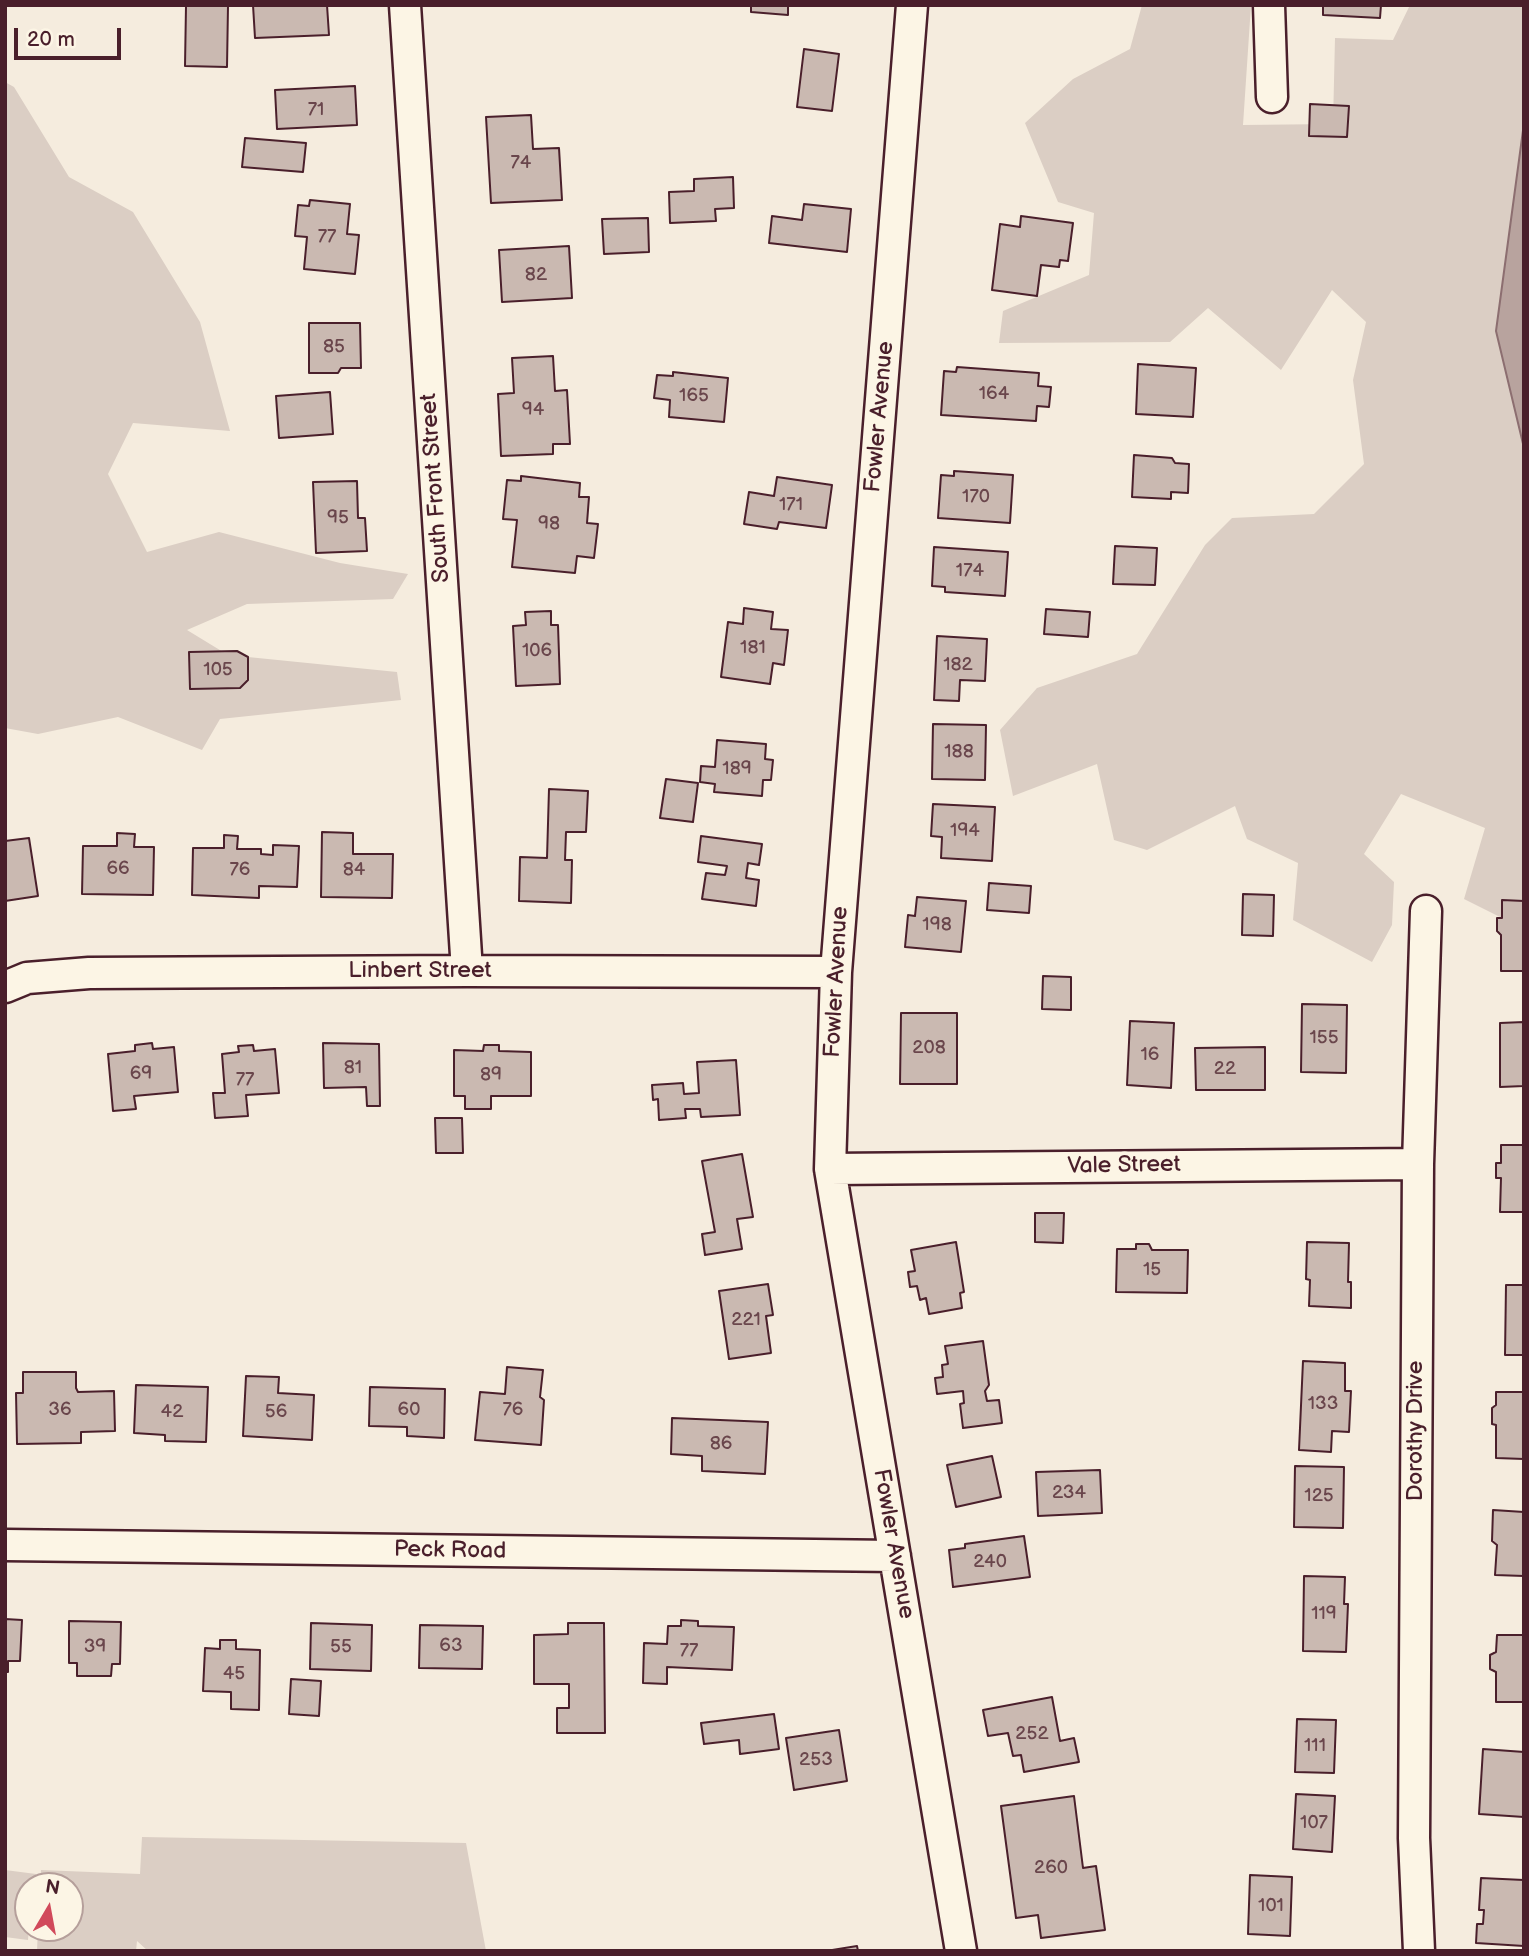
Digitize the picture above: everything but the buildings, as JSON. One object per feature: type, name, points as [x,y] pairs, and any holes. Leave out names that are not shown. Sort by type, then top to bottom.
[{"type":"street","name":"South Front Street","points":[[405,5],[467,971]]},
{"type":"street","name":"Fowler Avenue","points":[[912,5],[836,972],[830,1169],[961,1951]]},
{"type":"street","points":[[1269,5],[1272,97]]},
{"type":"street","name":"Dorothy Drive","points":[[1419,1951],[1414,1838],[1418,1164],[1426,911]]},
{"type":"street","name":"Linbert Street","points":[[5,987],[27,978],[89,973],[836,972]]},
{"type":"street","name":"Vale Street","points":[[830,1169],[1418,1164]]},
{"type":"street","name":"Peck Road","points":[[5,1545],[895,1556]]},
{"type":"shaded area","points":[[1142,5],[1251,5],[1243,125],[1333,124],[1335,38],[1393,40],[1410,5],[1524,5],[1524,123],[1496,331],[1524,448],[1524,918],[1510,922],[1464,899],[1485,828],[1401,794],[1364,854],[1394,882],[1392,925],[1372,962],[1293,920],[1298,863],[1247,839],[1235,806],[1147,850],[1114,840],[1097,764],[1013,796],[1000,730],[1037,688],[1137,654],[1205,545],[1232,518],[1314,514],[1364,464],[1353,380],[1366,322],[1332,290],[1281,370],[1208,308],[1170,342],[999,343],[1003,311],[1089,275],[1094,213],[1058,202],[1025,123],[1073,79],[1130,49]]},
{"type":"shaded area","points":[[5,82],[14,87],[69,177],[133,212],[200,322],[230,431],[133,423],[108,474],[147,552],[219,532],[340,563],[408,574],[393,599],[247,604],[187,630],[228,655],[397,672],[401,700],[220,719],[202,750],[118,717],[38,734],[5,728]]},
{"type":"shaded area","points":[[1524,123],[1524,448],[1496,331]]},
{"type":"shaded area","points":[[142,1837],[466,1843],[486,1951],[148,1951],[137,1941],[136,1951],[37,1951],[37,1942],[84,1942],[84,1872],[41,1870],[140,1874]]},
{"type":"shaded area","points":[[5,1870],[20,1872],[14,1872],[14,1938],[5,1937]]}]
